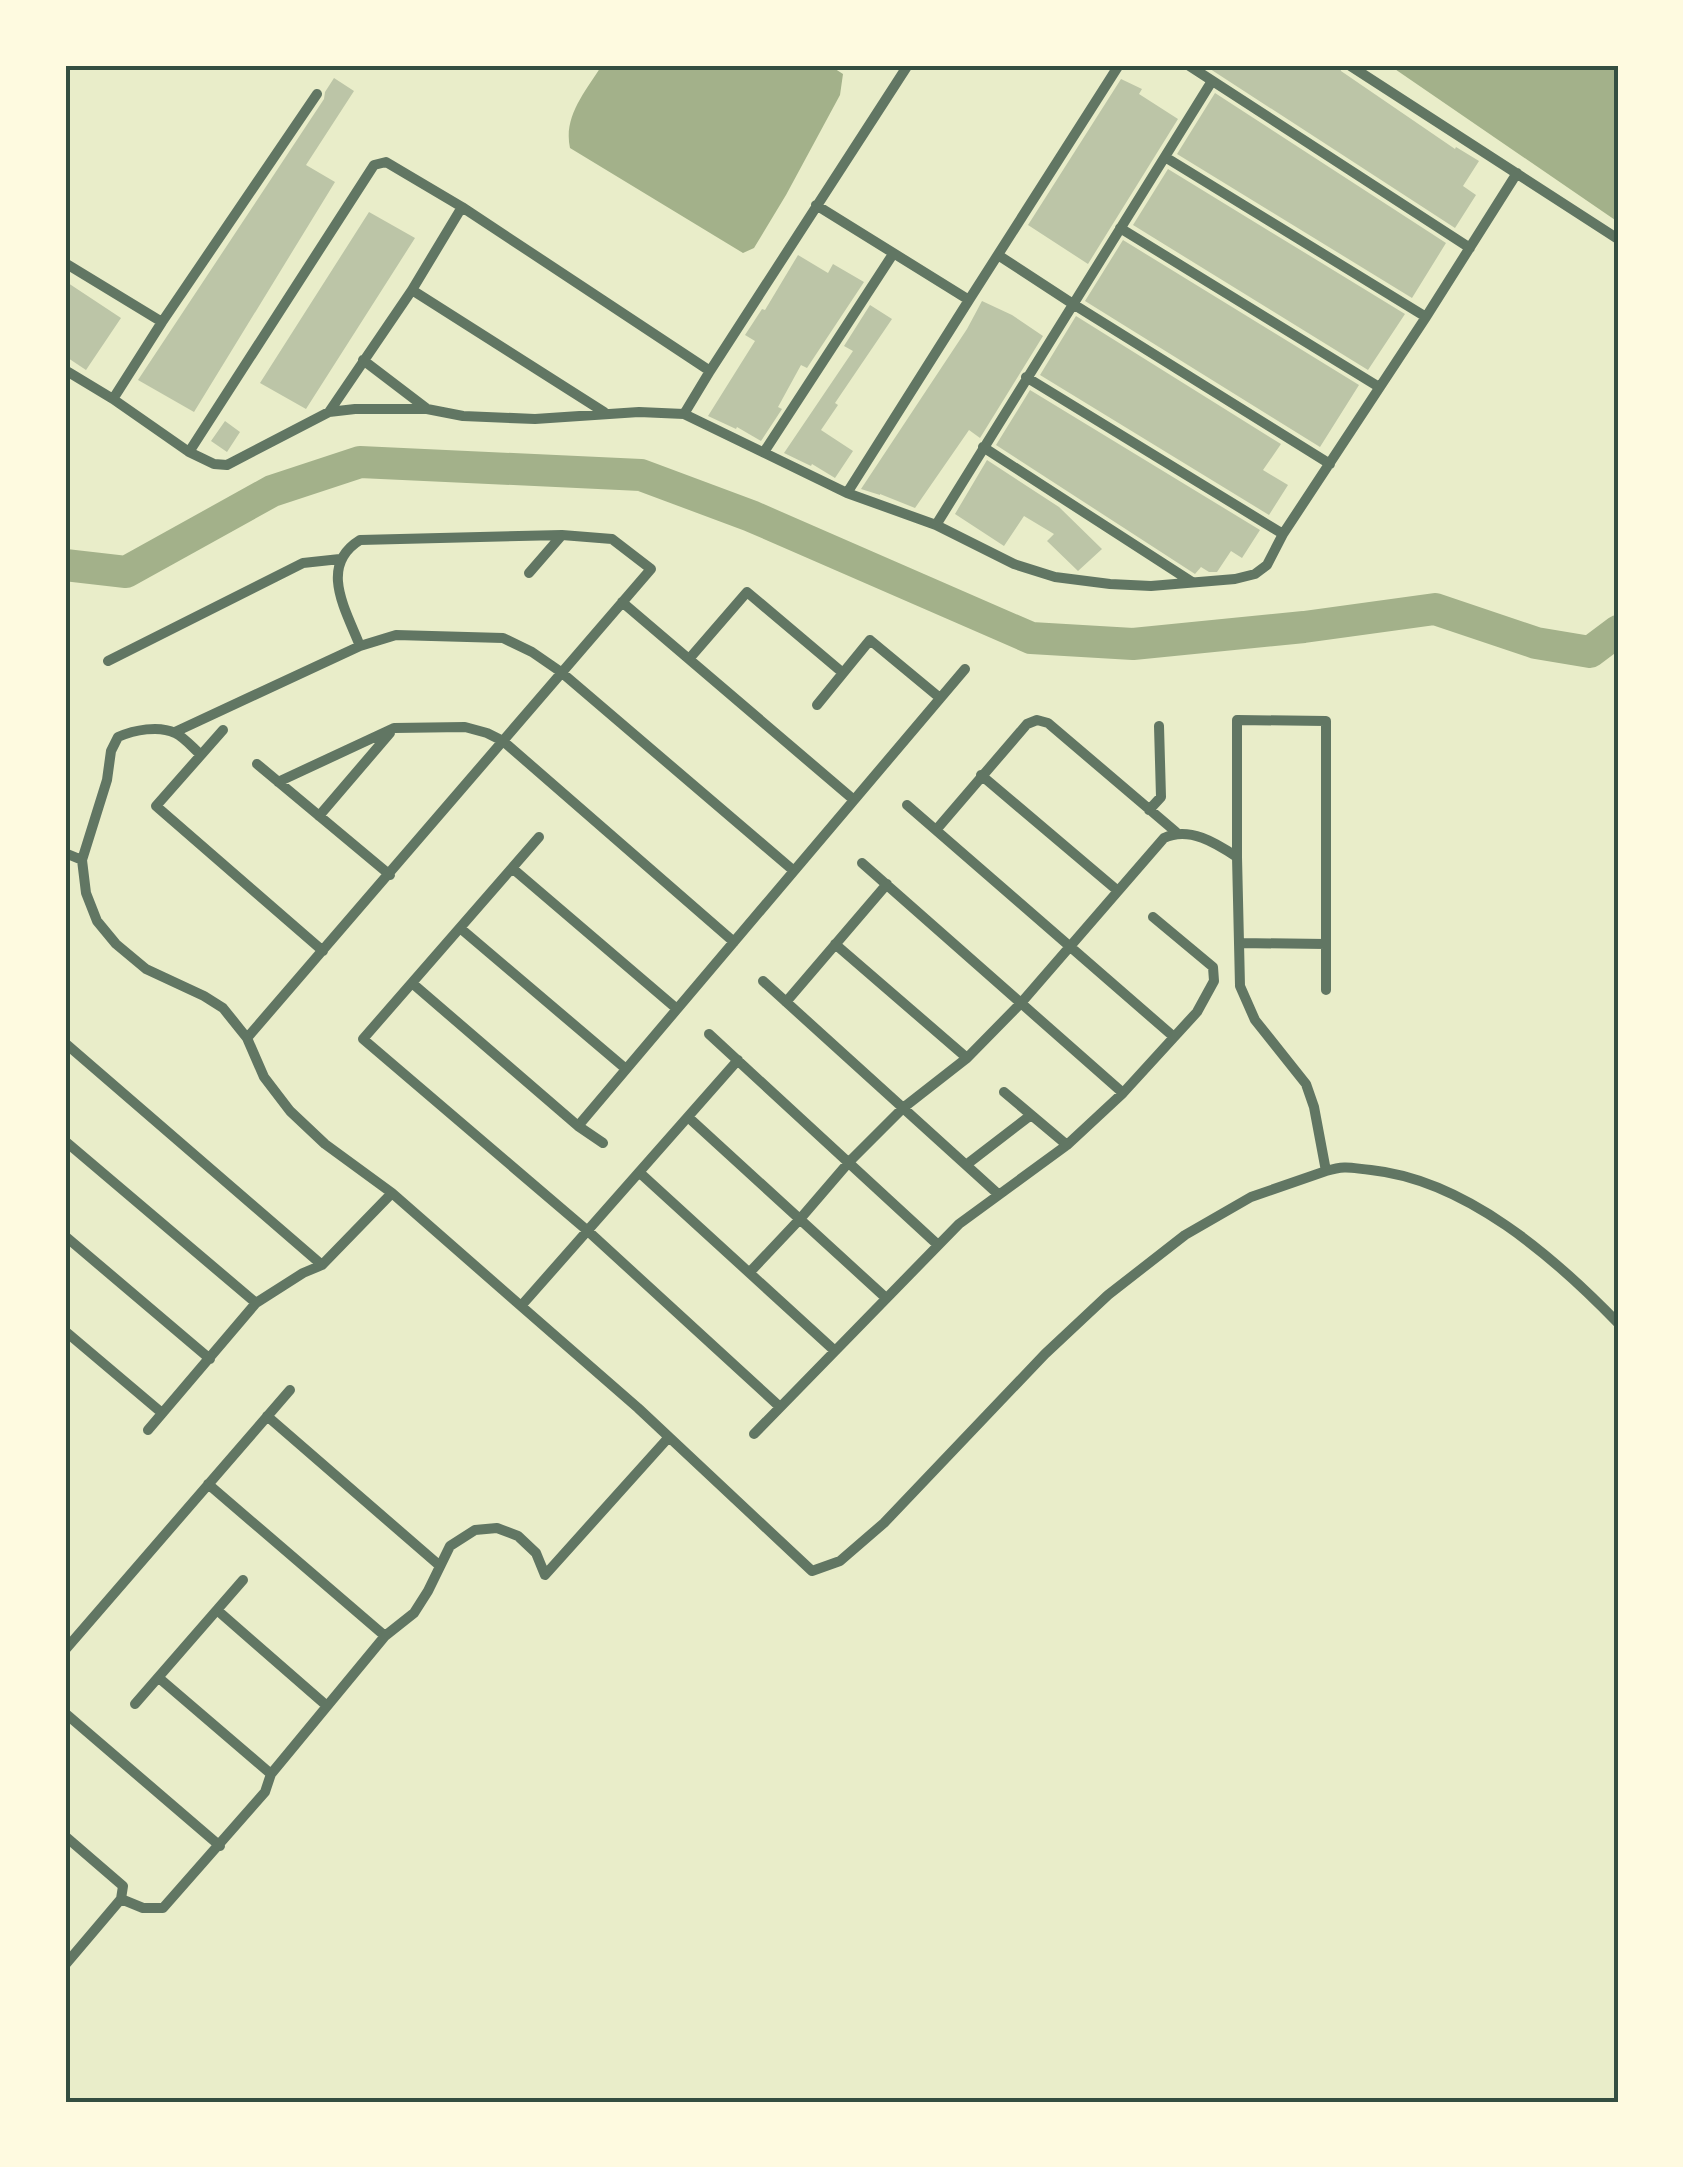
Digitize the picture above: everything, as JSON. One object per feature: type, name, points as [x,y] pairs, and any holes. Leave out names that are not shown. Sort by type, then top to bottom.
[{"type":"street","points":[[684,414],[908,65]]},
{"type":"street","points":[[847,493],[1119,65]]},
{"type":"street","points":[[1188,65],[1470,248]]},
{"type":"street","points":[[1349,65],[1618,238]]},
{"type":"street","points":[[936,524],[1212,80]]},
{"type":"street","points":[[113,399],[317,94]]},
{"type":"street","points":[[1164,156],[1426,317]]},
{"type":"street","points":[[190,452],[380,162],[392,164],[462,207],[710,371]]},
{"type":"street","points":[[65,370],[214,464],[227,465],[329,412],[427,409],[464,416],[535,419],[605,413],[684,414],[847,493],[936,524],[1041,574],[1151,586],[1235,579],[1255,574],[1266,565],[1517,173]]},
{"type":"street","points":[[816,205],[968,300]]},
{"type":"street","points":[[329,412],[412,290],[462,207]]},
{"type":"street","points":[[1120,228],[1379,387]]},
{"type":"street","points":[[764,452],[893,254]]},
{"type":"street","points":[[998,255],[1330,464]]},
{"type":"street","points":[[65,263],[162,322]]},
{"type":"street","points":[[412,290],[605,413]]},
{"type":"street","points":[[363,360],[427,409]]},
{"type":"street","points":[[1026,377],[1283,534]]},
{"type":"street","points":[[983,447],[1193,582]]},
{"type":"street","points":[[529,573],[562,535]]},
{"type":"street","points":[[247,1038],[651,569],[612,539],[562,535],[360,540],[340,559],[337,576],[340,595],[360,646]]},
{"type":"street","points":[[108,661],[303,562],[340,559]]},
{"type":"street","points":[[689,659],[747,592],[842,674]]},
{"type":"street","points":[[622,602],[854,800]]},
{"type":"street","points":[[794,871],[562,672],[532,652],[504,638],[396,635],[360,646],[175,732],[152,729],[118,737],[82,860],[86,893],[97,921],[116,944],[146,969],[222,1008],[247,1038],[264,1077],[290,1111],[326,1144],[392,1193],[521,1306],[812,1571],[840,1560],[884,1522],[1108,1295],[1185,1235],[1251,1198],[1326,1170],[1346,1165],[1390,1171],[1467,1200],[1532,1246],[1618,1323]]},
{"type":"street","points":[[817,705],[870,640],[940,698]]},
{"type":"street","points":[[578,1126],[965,669]]},
{"type":"street","points":[[936,830],[1026,724],[1037,720],[1048,723],[1176,832]]},
{"type":"street","points":[[1326,990],[1326,721],[1237,720],[1240,986],[1255,1020],[1306,1084],[1326,1170]]},
{"type":"street","points":[[1149,810],[1161,797],[1159,726]]},
{"type":"street","points":[[319,816],[394,728]]},
{"type":"street","points":[[278,782],[394,728],[465,728],[487,733],[502,741],[734,942]]},
{"type":"street","points":[[222,730],[156,806],[323,950]]},
{"type":"street","points":[[175,732],[201,755]]},
{"type":"street","points":[[257,764],[390,875]]},
{"type":"street","points":[[982,776],[1118,891]]},
{"type":"street","points":[[907,805],[1174,1038]]},
{"type":"street","points":[[750,1272],[903,1108],[967,1058],[1022,1003],[1164,838],[1176,832],[1188,833],[1237,857]]},
{"type":"street","points":[[539,837],[363,1039],[589,1232],[780,1407]]},
{"type":"street","points":[[65,853],[82,860]]},
{"type":"street","points":[[862,862],[1123,1092]]},
{"type":"street","points":[[512,868],[676,1009]]},
{"type":"street","points":[[786,1002],[887,884]]},
{"type":"street","points":[[754,1434],[959,1224],[1067,1145],[1123,1092],[1197,1012],[1214,981],[1213,967],[1154,917]]},
{"type":"street","points":[[460,928],[626,1069]]},
{"type":"street","points":[[1239,943],[1326,944]]},
{"type":"street","points":[[835,944],[967,1058]]},
{"type":"street","points":[[763,981],[998,1194]]},
{"type":"street","points":[[412,983],[578,1126],[603,1143]]},
{"type":"street","points":[[709,1034],[938,1245]]},
{"type":"street","points":[[65,1042],[322,1265]]},
{"type":"street","points":[[521,1306],[738,1060]]},
{"type":"street","points":[[1004,1092],[1067,1145]]},
{"type":"street","points":[[966,1165],[1031,1115]]},
{"type":"street","points":[[688,1117],[886,1298]]},
{"type":"street","points":[[65,1141],[256,1304]]},
{"type":"street","points":[[640,1173],[835,1351]]},
{"type":"street","points":[[148,1430],[256,1304],[322,1265],[392,1193]]},
{"type":"street","points":[[65,1236],[210,1359]]},
{"type":"street","points":[[65,1330],[162,1412]]},
{"type":"street","points":[[65,1650],[290,1390]]},
{"type":"street","points":[[267,1416],[440,1566]]},
{"type":"street","points":[[122,1899],[143,1908],[163,1908],[266,1792],[271,1774],[385,1636],[414,1614],[450,1546],[474,1530],[498,1528],[518,1536],[536,1552],[545,1575],[669,1437]]},
{"type":"street","points":[[208,1484],[385,1636]]},
{"type":"street","points":[[135,1704],[243,1580]]},
{"type":"street","points":[[217,1610],[328,1706]]},
{"type":"street","points":[[158,1678],[271,1774]]},
{"type":"street","points":[[65,1712],[220,1846]]},
{"type":"street","points":[[65,1836],[123,1886],[122,1899],[67,1958]]},
{"type":"shaded area","points":[[602,65],[829,65],[843,74],[840,95],[786,195],[754,248],[743,253],[570,148],[573,115]]},
{"type":"shaded area","points":[[1389,65],[1618,65],[1618,222]]},
{"type":"building","points":[[1204,65],[1340,65],[1341,71],[1455,149],[1479,161],[1463,186],[1476,195],[1455,228]]},
{"type":"building","points":[[334,78],[354,91],[306,165],[335,182],[194,412],[138,380],[324,99]]},
{"type":"building","points":[[1121,79],[1142,89],[1139,94],[1178,119],[1088,264],[1028,225]]},
{"type":"building","points":[[1215,93],[1446,243],[1412,298],[1177,154]]},
{"type":"building","points":[[1168,169],[1405,314],[1368,370],[1133,225]]},
{"type":"building","points":[[369,212],[415,238],[306,409],[260,383]]},
{"type":"building","points":[[1123,240],[1359,385],[1320,447],[1085,301]]},
{"type":"building","points":[[798,255],[828,273],[833,264],[864,282],[807,368],[801,365],[778,407],[782,409],[761,441],[708,416],[755,341],[745,335]]},
{"type":"building","points":[[65,281],[121,318],[86,370],[65,356]]},
{"type":"building","points":[[982,301],[1043,336],[980,438],[969,430],[915,508],[861,489],[967,329]]},
{"type":"building","points":[[870,305],[892,319],[821,430],[853,451],[835,478],[784,453],[853,351],[844,346]]},
{"type":"building","points":[[1076,316],[1281,444],[1263,470],[1288,485],[1269,515],[1040,375]]},
{"type":"building","points":[[1030,390],[1260,530],[1242,558],[1231,551],[1217,572],[1201,567],[1195,574],[996,445]]},
{"type":"building","points":[[225,421],[240,432],[227,452],[211,441]]},
{"type":"building","points":[[987,460],[1059,507],[1102,549],[1078,571],[1047,541],[1054,534],[1024,516],[1004,546],[955,514]]},
{"type":"waterway","points":[[65,565],[126,572],[272,491],[360,462],[641,475],[751,516],[1031,638],[1133,644],[1435,609],[1536,643],[1590,652],[1618,631]]}]
